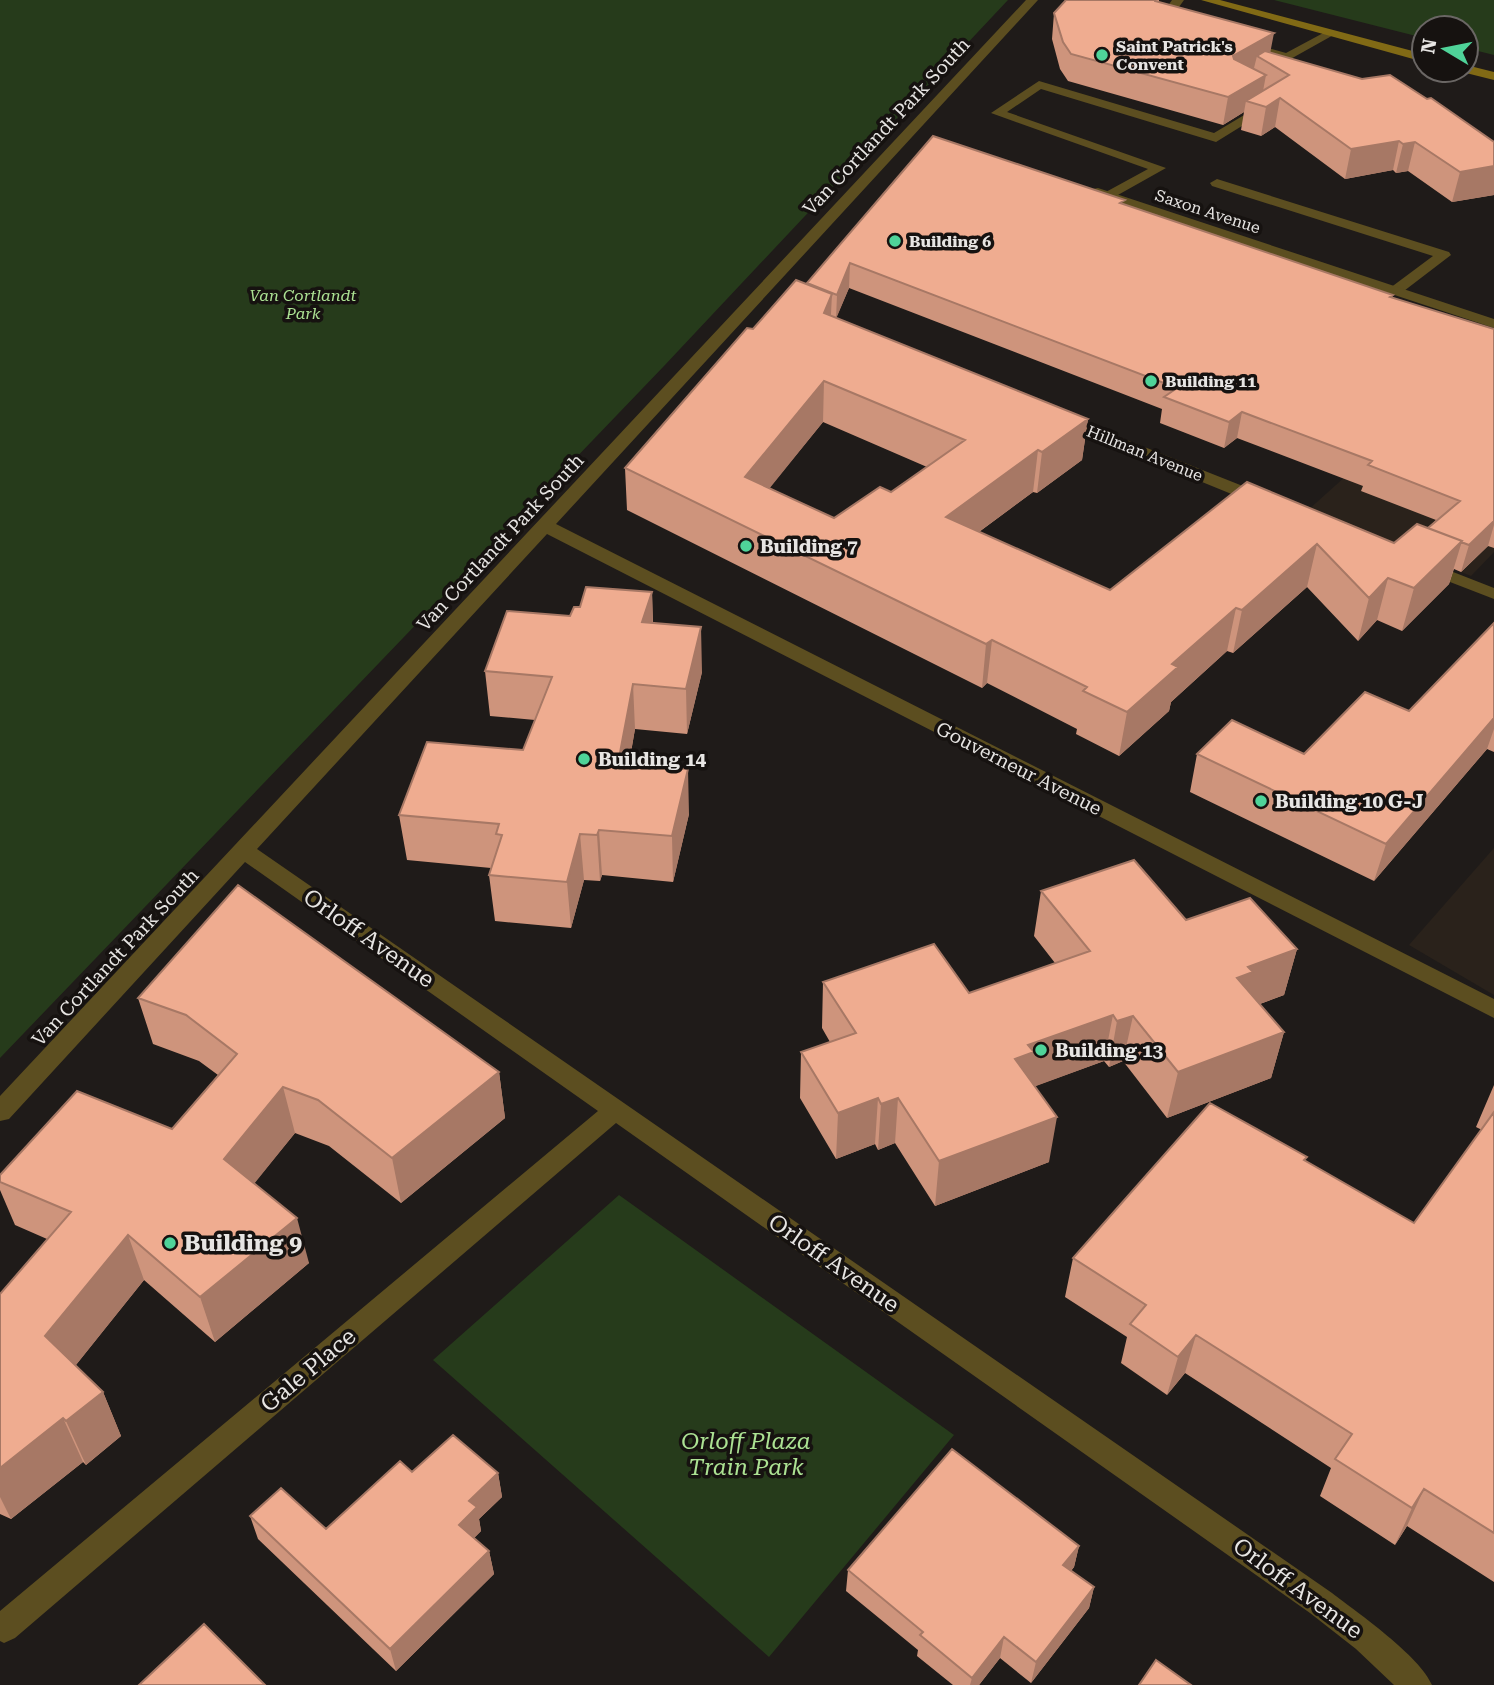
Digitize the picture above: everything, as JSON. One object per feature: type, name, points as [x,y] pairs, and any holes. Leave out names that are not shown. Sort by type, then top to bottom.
[{"type":"main road","points":[[1207,0],[1410,54]]},
{"type":"street","name":"Van Cortlandt Park South","points":[[0,1112],[1032,0]]},
{"type":"street","points":[[1175,27],[1162,23],[1178,0]]},
{"type":"street","points":[[1267,68],[1331,33]]},
{"type":"street","points":[[1224,40],[1287,57]]},
{"type":"street","points":[[1109,196],[1158,168],[998,113],[1039,85],[1216,138],[1275,102],[1256,93]]},
{"type":"street","points":[[911,130],[931,137]]},
{"type":"street","points":[[1217,183],[1444,255],[1395,291]]},
{"type":"street","name":"Saxon Avenue","points":[[1083,188],[1494,324]]},
{"type":"street","points":[[758,296],[775,303]]},
{"type":"street","name":"Hillman Avenue","points":[[1041,411],[1284,509]]},
{"type":"street","name":"Gouverneur Avenue","points":[[544,525],[605,559],[1494,1009]]},
{"type":"street","points":[[1407,559],[1494,594]]},
{"type":"street","name":"Orloff Avenue","points":[[243,850],[1321,1602],[1385,1654],[1417,1685]]},
{"type":"street","name":"Gale Place","points":[[0,1626],[4,1628],[615,1110]]},
{"type":"shaded area","points":[[1405,423],[1494,456],[1494,552],[1471,576],[1307,511]]},
{"type":"shaded area","points":[[1494,848],[1494,995],[1409,945]]},
{"type":"green space","name":"Van Cortlandt Park","points":[[0,0],[1008,0],[664,366],[0,1058]]},
{"type":"green space","points":[[1274,0],[1494,0],[1494,55],[1480,52],[1480,14],[1410,14],[1410,34]]},
{"type":"green space","name":"Orloff Plaza Train Park","points":[[619,1195],[954,1435],[769,1657],[433,1360]]},
{"type":"building","points":[[1066,0],[1155,0],[1274,33],[1233,56],[1234,59],[1266,75],[1228,97],[1071,54],[1063,42],[1054,13]]},
{"type":"building","points":[[1265,51],[1362,79],[1390,75],[1427,99],[1431,98],[1494,142],[1494,166],[1460,172],[1415,142],[1403,144],[1399,141],[1351,149],[1280,98],[1266,107],[1246,101],[1289,75],[1257,56]]},
{"type":"building","points":[[933,136],[1125,200],[1120,203],[1393,295],[1390,297],[1494,329],[1494,521],[1469,545],[1461,542],[1428,528],[1460,501],[1368,465],[1372,461],[1242,412],[1229,422],[1164,397],[1177,388],[850,263],[837,295],[807,283]]},
{"type":"building","points":[[796,280],[832,294],[824,313],[1088,419],[1042,452],[1038,450],[946,517],[1110,590],[1247,482],[1394,543],[1417,524],[1462,541],[1414,588],[1388,578],[1369,598],[1317,544],[1242,610],[1236,608],[1172,664],[1178,667],[1127,712],[1083,691],[1087,687],[992,640],[986,644],[625,468],[747,328],[753,329]],"holes":[[[824,381],[965,440],[891,492],[880,487],[834,518],[745,477]]]},
{"type":"building","points":[[586,587],[652,592],[642,622],[701,627],[686,689],[633,684],[618,763],[688,769],[672,836],[599,830],[597,835],[580,834],[567,882],[489,875],[502,835],[496,834],[499,824],[399,815],[427,742],[523,750],[552,677],[485,671],[507,611],[570,616],[574,607],[580,607]]},
{"type":"building","points":[[1494,623],[1494,718],[1386,844],[1197,754],[1232,720],[1304,754],[1365,692],[1409,711]]},
{"type":"building","name":"Building 13","points":[[1134,860],[1186,920],[1250,898],[1297,949],[1248,967],[1253,972],[1237,978],[1284,1032],[1178,1072],[1133,1016],[1117,1021],[1113,1015],[1028,1045],[1034,1052],[1015,1059],[1057,1117],[939,1161],[898,1098],[881,1104],[878,1098],[838,1113],[801,1052],[856,1033],[823,982],[934,944],[969,993],[1090,951],[1041,891]]},
{"type":"building","points":[[238,885],[499,1072],[392,1158],[318,1100],[283,1087],[224,1159],[297,1218],[200,1297],[128,1235],[45,1336],[103,1392],[66,1421],[63,1418],[0,1468],[0,1294],[71,1212],[0,1182],[0,1175],[77,1091],[172,1129],[237,1054],[186,1015],[138,998]]},
{"type":"building","points":[[1210,1103],[1307,1157],[1304,1160],[1414,1223],[1494,1112],[1494,1533],[1424,1489],[1412,1508],[1335,1459],[1352,1434],[1196,1335],[1178,1357],[1130,1324],[1146,1305],[1073,1258]]},
{"type":"building","points":[[453,1435],[498,1473],[469,1501],[477,1507],[459,1525],[489,1551],[390,1649],[250,1516],[281,1488],[326,1529],[400,1461],[412,1472]]},
{"type":"building","points":[[952,1449],[1079,1546],[1063,1565],[1094,1587],[1036,1662],[1004,1637],[972,1678],[920,1635],[923,1632],[848,1570]]},
{"type":"building","points":[[204,1624],[265,1685],[139,1685]]},
{"type":"building","points":[[1156,1660],[1191,1685],[1139,1685]]},
{"type":"place","name":"Saint Patrick's Convent","points":[[1102,55]]},
{"type":"place","name":"Building 6","points":[[895,241]]},
{"type":"place","name":"Building 11","points":[[1151,381]]},
{"type":"place","name":"Building 7","points":[[746,546]]},
{"type":"place","name":"Building 14","points":[[584,759]]},
{"type":"place","name":"Building 10 G-J","points":[[1261,801]]},
{"type":"place","name":"Building 13","points":[[1041,1050]]},
{"type":"place","name":"Building 9","points":[[170,1243]]}]
